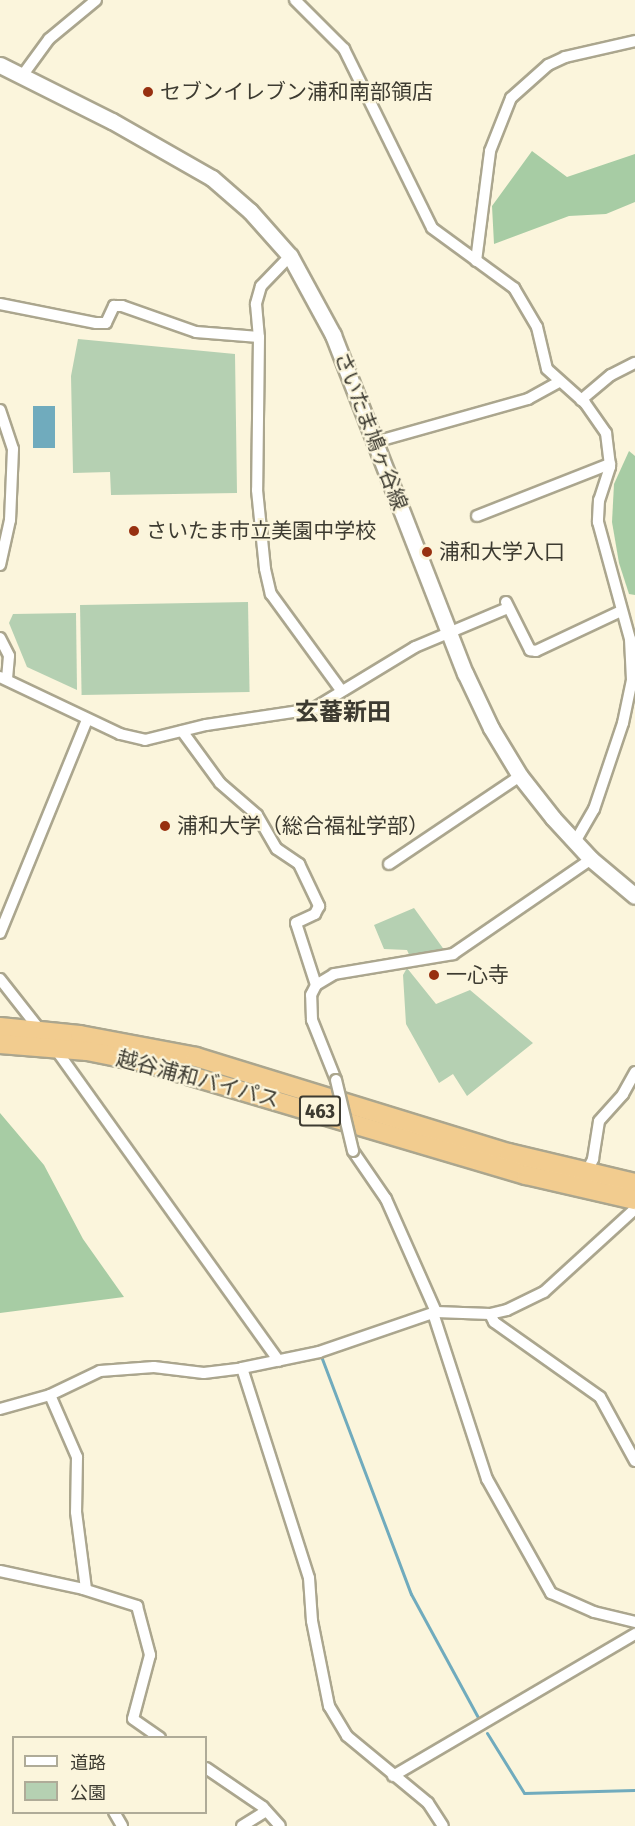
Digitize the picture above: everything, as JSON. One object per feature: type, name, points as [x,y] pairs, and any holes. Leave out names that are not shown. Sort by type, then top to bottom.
[{"type":"highway","name":"越谷浦和バイパス","points":[[0,1027],[40,1030],[196,1057],[586,1173],[635,1183]]},
{"type":"highway","name":"越谷浦和バイパス","points":[[0,1044],[55,1049],[147,1063],[526,1175],[635,1200]]},
{"type":"main road","name":"さいたま鳩ヶ谷線","points":[[0,65],[212,178],[250,211],[290,256],[333,335],[450,632],[491,728],[520,776],[574,843],[635,896]]},
{"type":"street","points":[[22,76],[49,39],[96,0]]},
{"type":"street","points":[[295,0],[344,49],[432,228],[514,288],[537,327],[547,369],[581,400],[606,433],[610,464],[599,500],[598,522],[621,611],[632,635],[632,680],[623,723],[594,809],[574,843]]},
{"type":"street","points":[[476,261],[490,151],[511,98],[540,71],[565,57],[635,41]]},
{"type":"street","points":[[290,256],[261,286],[256,304],[259,337],[257,490],[265,569],[271,594],[341,690]]},
{"type":"street","points":[[0,304],[96,322],[106,322],[114,306],[122,306],[196,332],[259,337]]},
{"type":"street","points":[[581,400],[611,375],[635,363]]},
{"type":"street","points":[[375,442],[528,399],[560,382]]},
{"type":"street","points":[[0,410],[13,449],[10,519],[0,565]]},
{"type":"street","points":[[477,516],[610,464]]},
{"type":"street","points":[[0,639],[9,656],[4,678],[87,720],[145,740],[182,731],[313,709],[341,690],[450,632],[507,605],[530,650],[536,651],[621,611]]},
{"type":"street","points":[[0,933],[87,720]]},
{"type":"street","points":[[182,731],[220,783],[257,815],[277,849],[299,864],[318,906],[315,914],[296,923],[316,985]]},
{"type":"street","points":[[389,864],[520,776]]},
{"type":"street","points":[[591,859],[453,954],[334,974],[316,985],[311,995],[312,1020],[336,1080],[353,1151],[386,1199],[434,1312],[487,1479],[551,1593],[594,1612],[635,1622]]},
{"type":"street","points":[[0,980],[55,1049],[279,1362]]},
{"type":"street","points":[[586,1173],[593,1158],[599,1121],[623,1094],[635,1072]]},
{"type":"street","points":[[0,1409],[50,1395],[100,1371],[124,1367],[204,1373],[242,1368],[279,1362],[434,1312],[490,1314],[527,1303],[544,1292],[635,1209]]},
{"type":"street","points":[[490,1314],[494,1322],[600,1396],[635,1461]]},
{"type":"street","points":[[242,1368],[309,1578],[312,1621],[329,1706],[348,1736],[428,1803],[443,1826]]},
{"type":"street","points":[[50,1395],[77,1457],[76,1512],[86,1589]]},
{"type":"street","points":[[0,1571],[86,1589],[137,1606],[150,1655],[133,1719],[158,1736]]},
{"type":"street","points":[[393,1776],[635,1634]]},
{"type":"street","points":[[207,1769],[266,1811],[280,1826]]},
{"type":"street","points":[[242,1826],[266,1811]]},
{"type":"green space","points":[[532,151],[567,177],[635,154],[635,202],[606,214],[569,216],[494,244],[492,206]]},
{"type":"green space","points":[[78,339],[235,354],[237,493],[111,495],[110,472],[73,473],[71,376]]},
{"type":"green space","points":[[629,451],[635,456],[635,595],[629,594],[619,563],[612,522],[614,484]]},
{"type":"green space","points":[[248,602],[250,692],[82,695],[80,605]]},
{"type":"green space","points":[[76,613],[77,690],[27,667],[9,623],[13,614]]},
{"type":"green space","points":[[414,908],[445,951],[411,959],[407,950],[384,949],[374,925]]},
{"type":"green space","points":[[407,968],[436,1004],[470,990],[533,1043],[467,1096],[453,1074],[439,1083],[406,1024],[403,975]]},
{"type":"green space","points":[[0,1113],[44,1165],[83,1239],[124,1297],[0,1313]]},
{"type":"water","points":[[33,406],[55,406],[55,448],[33,448]]},
{"type":"waterway","points":[[321,1356],[411,1594],[479,1719]]},
{"type":"waterway","points":[[487,1733],[524,1793],[635,1790]]},
{"type":"place","name":"セブンイレブン浦和南部領店","points":[[148,92]]},
{"type":"place","name":"さいたま市立美園中学校","points":[[134,531]]},
{"type":"place","name":"浦和大学入口","points":[[427,552]]},
{"type":"place","name":"浦和大学（総合福祉学部）","points":[[165,826]]},
{"type":"place","name":"一心寺","points":[[434,975]]},
{"type":"district","name":"玄蕃新田","points":[[343,713]]}]
